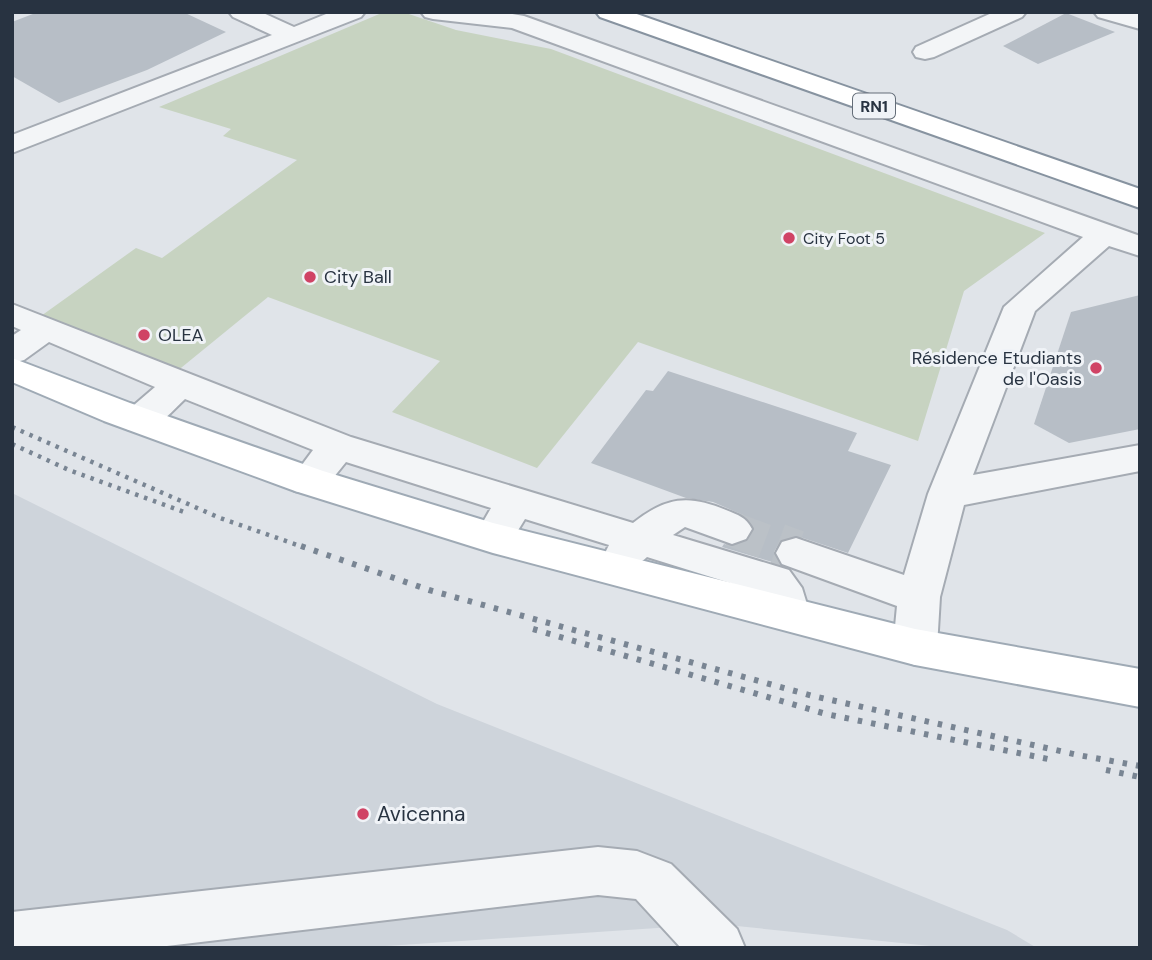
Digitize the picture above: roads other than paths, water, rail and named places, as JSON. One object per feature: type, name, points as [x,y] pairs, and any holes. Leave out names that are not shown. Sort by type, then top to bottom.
[{"type":"main road","name":"RN1","points":[[608,12],[1140,200]]},
{"type":"main road","name":"RN1","points":[[673,12],[1101,159]]},
{"type":"main road","points":[[12,369],[140,421],[309,481],[493,538],[626,554],[789,614],[915,647],[1140,688]]},
{"type":"street","points":[[241,12],[292,35]]},
{"type":"street","points":[[20,135],[353,12]]},
{"type":"street","points":[[433,12],[516,21],[1140,247]]},
{"type":"street","points":[[925,52],[1014,12]]},
{"type":"street","points":[[1106,12],[1140,22]]},
{"type":"street","points":[[915,647],[919,597],[947,494],[1020,307],[1105,234]]},
{"type":"street","points":[[12,314],[338,446],[514,501],[626,554],[674,516],[684,513],[732,530]]},
{"type":"street","points":[[12,352],[46,328]]},
{"type":"street","points":[[140,421],[180,384]]},
{"type":"street","points":[[309,481],[338,446]]},
{"type":"street","points":[[947,494],[1140,458]]},
{"type":"street","points":[[493,538],[514,501]]},
{"type":"street","points":[[796,553],[919,597]]},
{"type":"street","points":[[12,938],[598,871],[637,875],[653,881],[718,948]]},
{"type":"tunnel","points":[[732,529],[782,548]]},
{"type":"tunnel","points":[[777,546],[796,553]]},
{"type":"railway","points":[[12,427],[220,518],[306,548]]},
{"type":"railway","points":[[12,444],[69,470],[184,512]]},
{"type":"railway","points":[[301,546],[429,590],[813,696],[1078,755],[1140,766]]},
{"type":"railway","points":[[533,629],[826,714],[1048,759]]},
{"type":"railway","points":[[1106,770],[1140,777]]},
{"type":"place","name":"City Foot 5","points":[[789,238]]},
{"type":"place","name":"City Ball","points":[[310,277]]},
{"type":"place","name":"OLEA","points":[[144,335]]},
{"type":"place","name":"Résidence Etudiants de l'Oasis","points":[[1096,368]]},
{"type":"place","name":"Avicenna","points":[[363,814]]}]
